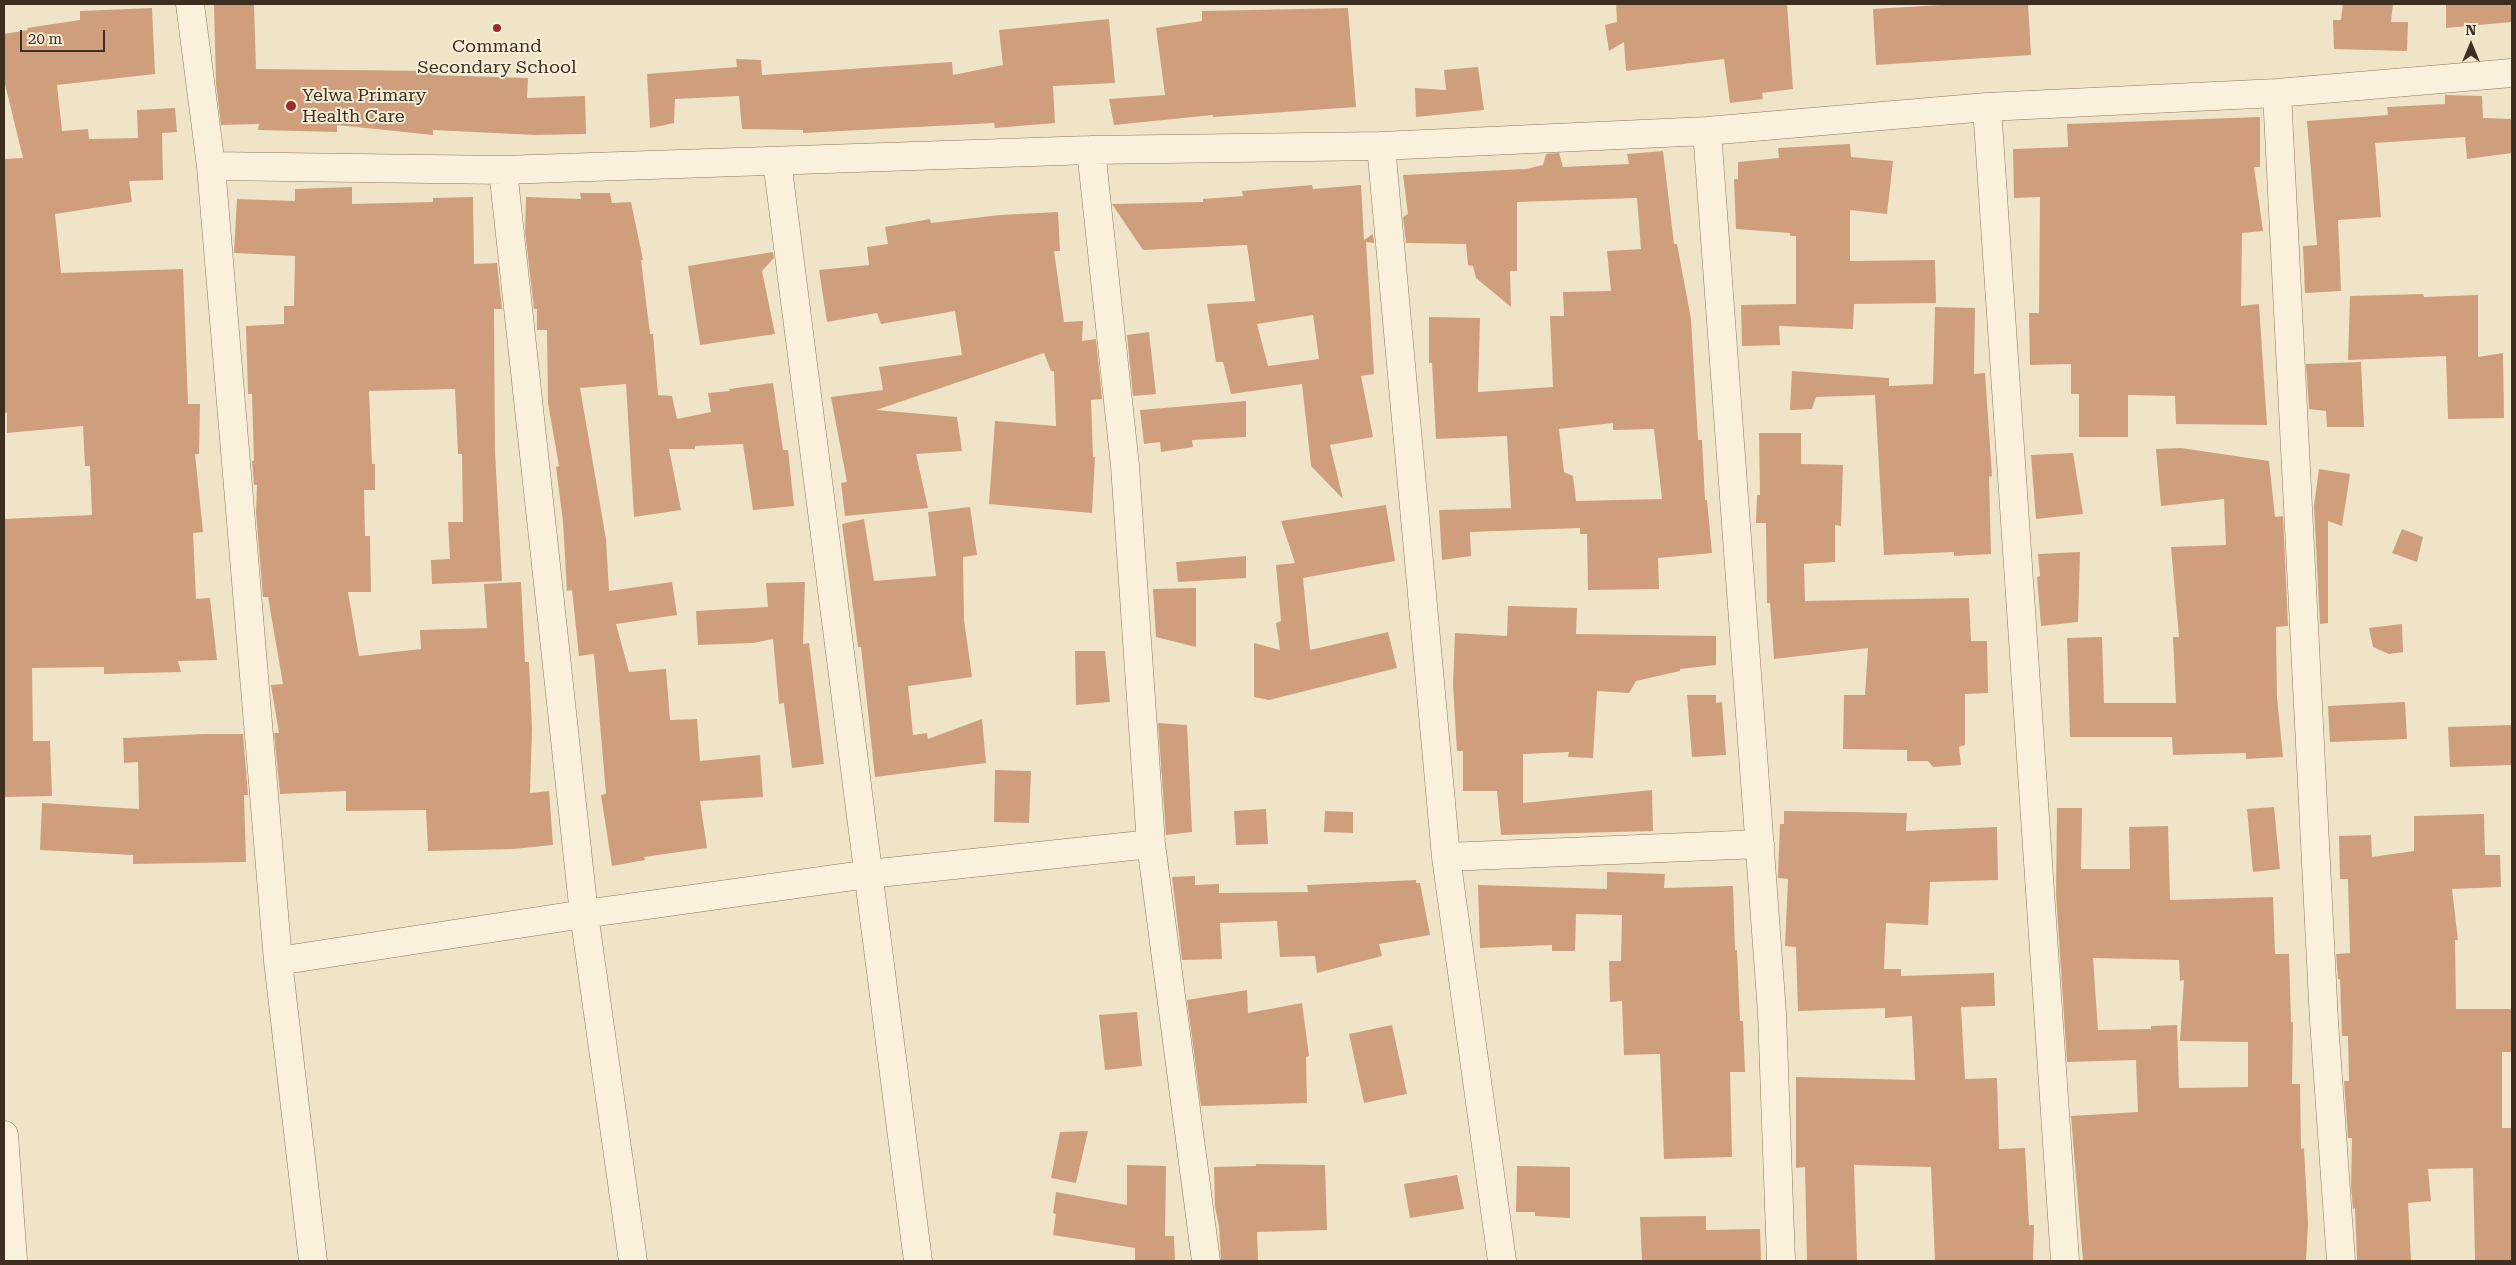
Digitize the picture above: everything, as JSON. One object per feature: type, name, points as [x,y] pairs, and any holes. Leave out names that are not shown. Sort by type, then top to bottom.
[{"type":"street","points":[[190,4],[211,166],[278,961],[313,1261]]},
{"type":"street","points":[[211,166],[503,170],[1091,150],[1381,146],[1707,132],[1987,107],[2277,93],[2512,73]]},
{"type":"street","points":[[2277,93],[2324,1021],[2341,1261]]},
{"type":"street","points":[[1987,107],[2065,1261]]},
{"type":"street","points":[[1707,132],[1772,1013],[1781,1261]]},
{"type":"street","points":[[1381,146],[1446,857],[1502,1261]]},
{"type":"street","points":[[1091,150],[1126,466],[1150,844],[1206,1261]]},
{"type":"street","points":[[777,162],[918,1261]]},
{"type":"street","points":[[503,170],[584,914],[633,1261]]},
{"type":"street","points":[[278,961],[584,914],[869,874],[1150,844]]},
{"type":"street","points":[[1446,857],[1760,844]]},
{"type":"street","points":[[4,1135],[13,1261]]},
{"type":"building","points":[[214,4],[254,4],[256,69],[433,71],[433,75],[528,78],[527,98],[585,96],[586,134],[535,135],[433,130],[433,135],[337,125],[337,132],[258,130],[259,124],[221,125],[216,84]]},
{"type":"building","points":[[1616,4],[1787,4],[1793,89],[1762,93],[1763,99],[1730,103],[1724,59],[1626,71],[1624,42],[1609,51],[1605,25],[1617,22]]},
{"type":"building","points":[[1958,4],[2028,4],[2031,55],[1876,65],[1873,9]]},
{"type":"building","points":[[2343,4],[2393,4],[2391,22],[2408,22],[2407,51],[2334,49],[2333,20],[2341,20]]},
{"type":"building","points":[[2446,4],[2512,4],[2512,22],[2446,28]]},
{"type":"building","points":[[152,8],[155,74],[57,85],[62,131],[88,129],[89,139],[138,138],[137,110],[175,108],[177,132],[162,133],[163,180],[129,181],[132,202],[55,214],[61,273],[183,269],[188,404],[200,404],[199,454],[195,454],[203,532],[193,533],[196,599],[210,598],[217,660],[178,661],[181,672],[104,674],[104,667],[32,668],[33,741],[50,741],[52,796],[4,797],[4,519],[92,515],[90,466],[85,466],[83,426],[7,433],[7,413],[4,413],[4,159],[23,158],[4,80],[4,34],[28,30],[27,28],[80,20],[80,11]]},
{"type":"building","points":[[1348,8],[1356,107],[1213,117],[1213,115],[1114,125],[1109,99],[1165,95],[1156,28],[1202,21],[1202,11]]},
{"type":"building","points":[[1109,19],[1115,83],[1053,86],[1055,123],[995,128],[994,123],[803,133],[803,130],[742,129],[739,96],[675,99],[674,123],[650,128],[647,74],[737,67],[736,59],[761,60],[762,75],[952,62],[953,75],[1003,65],[999,30]]},
{"type":"building","points":[[1478,67],[1484,110],[1416,117],[1415,88],[1446,90],[1444,70]]},
{"type":"building","points":[[2445,95],[2482,96],[2483,118],[2512,119],[2512,153],[2467,159],[2465,137],[2375,143],[2381,217],[2338,220],[2341,291],[2305,293],[2303,246],[2317,245],[2307,121],[2388,115],[2387,107],[2445,104]]},
{"type":"building","points":[[2260,117],[2260,167],[2254,167],[2263,231],[2242,233],[2241,306],[2259,304],[2267,425],[2176,424],[2175,396],[2128,395],[2128,437],[2079,437],[2079,394],[2071,394],[2071,364],[2030,365],[2029,313],[2039,313],[2040,197],[2014,198],[2013,149],[2068,147],[2067,124]]},
{"type":"building","points":[[1850,144],[1851,157],[1893,161],[1887,214],[1850,210],[1850,261],[1935,260],[1936,303],[1854,304],[1853,329],[1779,326],[1780,345],[1742,346],[1741,305],[1796,304],[1796,236],[1790,236],[1790,233],[1736,229],[1734,179],[1738,179],[1738,162],[1779,158],[1778,148]]},
{"type":"building","points":[[1663,151],[1674,244],[1677,244],[1691,319],[1698,440],[1702,440],[1705,500],[1707,500],[1712,553],[1658,558],[1659,589],[1588,590],[1587,534],[1580,534],[1580,528],[1470,532],[1471,556],[1442,560],[1439,510],[1511,508],[1507,436],[1436,439],[1432,363],[1429,363],[1429,317],[1480,318],[1478,392],[1553,387],[1550,316],[1564,316],[1563,292],[1611,291],[1607,251],[1641,249],[1637,198],[1517,202],[1517,271],[1510,271],[1511,307],[1476,278],[1473,266],[1468,265],[1466,244],[1406,243],[1403,217],[1408,214],[1403,175],[1526,169],[1543,165],[1546,154],[1559,153],[1563,167],[1629,164],[1627,154]],"holes":[[[1613,423],[1613,430],[1654,429],[1662,499],[1576,501],[1573,476],[1564,472],[1559,429]]]},
{"type":"building","points":[[1312,185],[1313,189],[1361,185],[1364,240],[1373,234],[1374,243],[1366,242],[1374,374],[1361,376],[1373,437],[1330,445],[1343,499],[1311,466],[1302,384],[1231,394],[1223,362],[1216,362],[1207,304],[1255,301],[1247,245],[1143,250],[1112,204],[1203,202],[1203,199],[1243,196],[1242,191]],"holes":[[[1313,315],[1319,359],[1268,366],[1257,324]]]},
{"type":"building","points":[[352,187],[352,204],[433,202],[433,198],[473,197],[474,264],[497,263],[502,309],[494,309],[495,452],[502,581],[432,584],[431,560],[450,559],[448,522],[463,522],[462,454],[458,454],[455,389],[369,391],[372,464],[375,464],[375,490],[364,490],[365,536],[370,536],[371,592],[348,592],[359,656],[421,649],[420,630],[487,628],[484,584],[521,582],[525,662],[529,662],[532,729],[530,793],[549,791],[553,845],[513,849],[428,851],[426,810],[346,811],[346,791],[280,794],[274,733],[279,733],[271,685],[283,684],[268,597],[263,597],[256,513],[257,485],[254,485],[252,461],[254,461],[252,394],[248,394],[246,326],[284,324],[284,306],[294,306],[295,256],[234,253],[237,199],[295,201],[295,189]]},
{"type":"building","points":[[580,193],[610,193],[612,203],[631,202],[643,260],[641,260],[650,334],[653,334],[658,395],[672,396],[677,419],[711,412],[708,393],[773,383],[783,450],[788,450],[794,506],[753,510],[743,444],[695,446],[695,449],[669,449],[681,510],[634,517],[626,384],[580,388],[606,539],[609,591],[672,582],[677,615],[616,624],[629,672],[666,669],[670,720],[697,719],[700,761],[760,755],[763,797],[700,801],[707,848],[644,857],[645,860],[612,866],[601,795],[606,794],[594,654],[579,656],[572,590],[567,591],[563,522],[556,467],[559,466],[548,403],[547,330],[537,330],[537,309],[534,309],[525,231],[526,197],[581,199]]},
{"type":"building","points":[[1058,212],[1060,251],[1054,251],[1064,322],[1083,321],[1082,341],[1096,339],[1102,399],[1091,400],[1093,457],[1095,457],[1092,513],[989,504],[995,421],[1056,426],[1054,371],[1051,371],[1044,353],[876,410],[957,417],[962,451],[916,454],[928,508],[845,516],[841,483],[847,482],[831,397],[883,390],[879,367],[962,355],[955,311],[881,324],[877,313],[827,322],[819,270],[869,265],[867,247],[888,244],[885,227],[930,219],[931,223],[1000,215]]},
{"type":"building","points":[[773,252],[774,258],[762,271],[775,334],[700,345],[688,266]]},
{"type":"building","points":[[2423,294],[2424,297],[2478,295],[2478,357],[2503,353],[2504,418],[2448,419],[2446,356],[2348,360],[2350,296]]},
{"type":"building","points":[[1935,307],[1975,308],[1974,374],[1985,373],[1992,476],[1989,477],[1991,554],[1954,556],[1954,552],[1884,555],[1875,395],[1816,397],[1812,409],[1790,410],[1792,371],[1889,378],[1889,386],[1933,384]]},
{"type":"building","points":[[1149,332],[1156,394],[1133,396],[1127,335]]},
{"type":"building","points":[[2361,362],[2364,427],[2327,427],[2326,411],[2309,409],[2306,364]]},
{"type":"building","points":[[1246,401],[1246,437],[1192,440],[1193,447],[1161,452],[1160,442],[1144,444],[1140,410]]},
{"type":"building","points":[[1759,433],[1801,433],[1801,464],[1843,465],[1841,526],[1835,525],[1835,562],[1804,564],[1805,601],[1969,598],[1971,641],[1987,641],[1988,693],[1965,694],[1965,745],[1959,747],[1961,765],[1933,767],[1928,761],[1907,761],[1907,750],[1843,749],[1844,695],[1865,695],[1868,648],[1774,659],[1770,603],[1767,603],[1766,523],[1756,523],[1757,495],[1760,495]]},
{"type":"building","points":[[2181,448],[2269,461],[2275,517],[2283,516],[2288,626],[2276,627],[2277,698],[2283,757],[2246,759],[2246,753],[2173,755],[2172,737],[2070,737],[2067,638],[2102,637],[2104,703],[2176,703],[2173,637],[2179,637],[2171,547],[2226,545],[2224,499],[2161,506],[2156,449]]},
{"type":"building","points":[[2073,453],[2083,514],[2036,519],[2031,455]]},
{"type":"building","points":[[2319,469],[2350,474],[2342,526],[2328,521],[2328,623],[2320,624],[2314,506]]},
{"type":"building","points":[[1386,505],[1395,561],[1303,578],[1310,650],[1388,632],[1397,668],[1269,700],[1254,697],[1254,643],[1280,650],[1276,623],[1281,621],[1276,565],[1295,563],[1281,521]]},
{"type":"building","points":[[970,507],[977,555],[963,557],[964,620],[972,677],[908,686],[913,735],[927,733],[928,739],[982,719],[986,763],[875,777],[861,647],[858,647],[842,524],[864,519],[874,581],[936,576],[928,512]]},
{"type":"building","points":[[2402,529],[2423,537],[2417,562],[2392,553]]},
{"type":"building","points":[[2080,552],[2078,622],[2041,626],[2037,577],[2040,576],[2038,554]]},
{"type":"building","points":[[1246,556],[1246,578],[1178,582],[1176,562]]},
{"type":"building","points":[[805,582],[803,644],[809,643],[824,764],[792,768],[784,703],[779,704],[773,639],[753,643],[698,645],[696,611],[768,607],[766,583]]},
{"type":"building","points":[[1196,588],[1196,647],[1156,637],[1153,589]]},
{"type":"building","points":[[1508,606],[1577,608],[1576,634],[1716,636],[1716,665],[1680,669],[1680,671],[1636,681],[1629,693],[1597,691],[1593,758],[1568,757],[1569,752],[1523,754],[1523,803],[1652,790],[1653,831],[1501,835],[1497,791],[1463,791],[1463,751],[1457,751],[1453,685],[1455,633],[1507,636]]},
{"type":"building","points":[[2402,624],[2403,652],[2389,654],[2373,647],[2369,628]]},
{"type":"building","points":[[1075,651],[1105,651],[1110,702],[1076,705]]},
{"type":"building","points":[[1687,695],[1716,695],[1716,703],[1722,702],[1726,755],[1692,757]]},
{"type":"building","points":[[2405,702],[2407,739],[2330,742],[2328,706]]},
{"type":"building","points":[[1158,723],[1187,725],[1192,832],[1166,835]]},
{"type":"building","points":[[2512,725],[2512,765],[2450,767],[2448,727]]},
{"type":"building","points":[[243,734],[248,795],[244,795],[246,862],[133,864],[133,855],[40,850],[42,803],[139,809],[138,762],[124,763],[123,738]]},
{"type":"building","points":[[995,770],[1031,771],[1029,823],[994,822]]},
{"type":"building","points":[[2274,807],[2280,869],[2253,872],[2247,809]]},
{"type":"building","points":[[2057,808],[2082,808],[2081,869],[2130,869],[2129,827],[2168,826],[2170,900],[2273,897],[2275,954],[2289,954],[2291,1022],[2293,1022],[2292,1084],[2300,1084],[2301,1149],[2304,1148],[2308,1224],[2306,1261],[2083,1261],[2071,1116],[2138,1112],[2136,1060],[2067,1062],[2056,894]],"holes":[[[2093,958],[2179,960],[2180,981],[2184,980],[2180,1041],[2248,1042],[2248,1087],[2179,1088],[2177,1025],[2151,1026],[2151,1029],[2098,1030]]]},
{"type":"building","points":[[1266,809],[1268,844],[1236,845],[1234,811]]},
{"type":"building","points":[[1325,811],[1353,812],[1353,833],[1324,832]]},
{"type":"building","points":[[1784,811],[1907,813],[1906,831],[1997,827],[1998,880],[1930,882],[1928,925],[1886,923],[1884,969],[1901,969],[1901,976],[1994,973],[1995,1006],[1961,1007],[1965,1079],[1997,1078],[1999,1149],[2025,1148],[2029,1225],[2034,1225],[2033,1261],[1935,1261],[1931,1167],[1854,1165],[1857,1260],[1807,1261],[1805,1167],[1796,1168],[1796,1077],[1915,1080],[1912,1016],[1885,1018],[1885,1008],[1798,1011],[1796,947],[1785,946],[1788,879],[1778,878],[1780,824],[1784,824]]},
{"type":"building","points":[[2484,814],[2485,855],[2500,855],[2501,887],[2452,889],[2458,940],[2455,940],[2456,1009],[2512,1009],[2512,1052],[2502,1052],[2502,1128],[2512,1128],[2512,1260],[2475,1261],[2473,1168],[2428,1169],[2431,1201],[2408,1203],[2411,1261],[2357,1261],[2355,1208],[2353,1209],[2351,1186],[2352,1138],[2348,1138],[2344,1081],[2349,1081],[2348,1036],[2342,1036],[2340,979],[2338,979],[2336,954],[2350,953],[2348,879],[2340,879],[2339,836],[2371,835],[2372,857],[2414,851],[2414,816]]},
{"type":"building","points":[[1607,872],[1665,874],[1664,888],[1733,886],[1735,950],[1737,950],[1740,1021],[1743,1021],[1745,1072],[1730,1072],[1732,1157],[1664,1159],[1660,1054],[1624,1055],[1622,1001],[1610,1002],[1609,961],[1621,961],[1622,915],[1576,914],[1575,951],[1552,951],[1552,945],[1480,948],[1478,885],[1607,889]]},
{"type":"building","points":[[1195,876],[1195,885],[1219,884],[1219,893],[1308,892],[1307,885],[1416,880],[1416,883],[1420,883],[1430,935],[1379,944],[1382,956],[1317,973],[1315,956],[1280,957],[1277,921],[1220,923],[1222,959],[1182,960],[1172,877]]},
{"type":"building","points":[[1247,990],[1248,1013],[1302,1003],[1309,1056],[1306,1057],[1307,1103],[1201,1106],[1187,1000]]},
{"type":"building","points":[[1137,1012],[1142,1066],[1105,1070],[1099,1015]]},
{"type":"building","points":[[1392,1025],[1407,1094],[1364,1103],[1349,1034]]},
{"type":"building","points":[[1088,1131],[1076,1183],[1051,1178],[1060,1132]]},
{"type":"building","points":[[1256,1164],[1325,1165],[1327,1230],[1257,1232],[1258,1261],[1221,1261],[1219,1226],[1215,1207],[1214,1167],[1256,1166]]},
{"type":"building","points":[[1127,1165],[1166,1166],[1165,1236],[1174,1236],[1175,1261],[1135,1261],[1135,1248],[1053,1235],[1056,1214],[1053,1213],[1056,1192],[1127,1205]]},
{"type":"building","points":[[1517,1166],[1570,1167],[1570,1218],[1535,1216],[1535,1212],[1516,1212]]},
{"type":"building","points":[[1457,1175],[1464,1209],[1410,1218],[1404,1184]]},
{"type":"building","points":[[1706,1216],[1706,1230],[1760,1229],[1761,1261],[1642,1261],[1640,1217]]},
{"type":"place","name":"Command Secondary School","points":[[497,28]]},
{"type":"place","name":"Yelwa Primary Health Care","points":[[291,106]]}]
